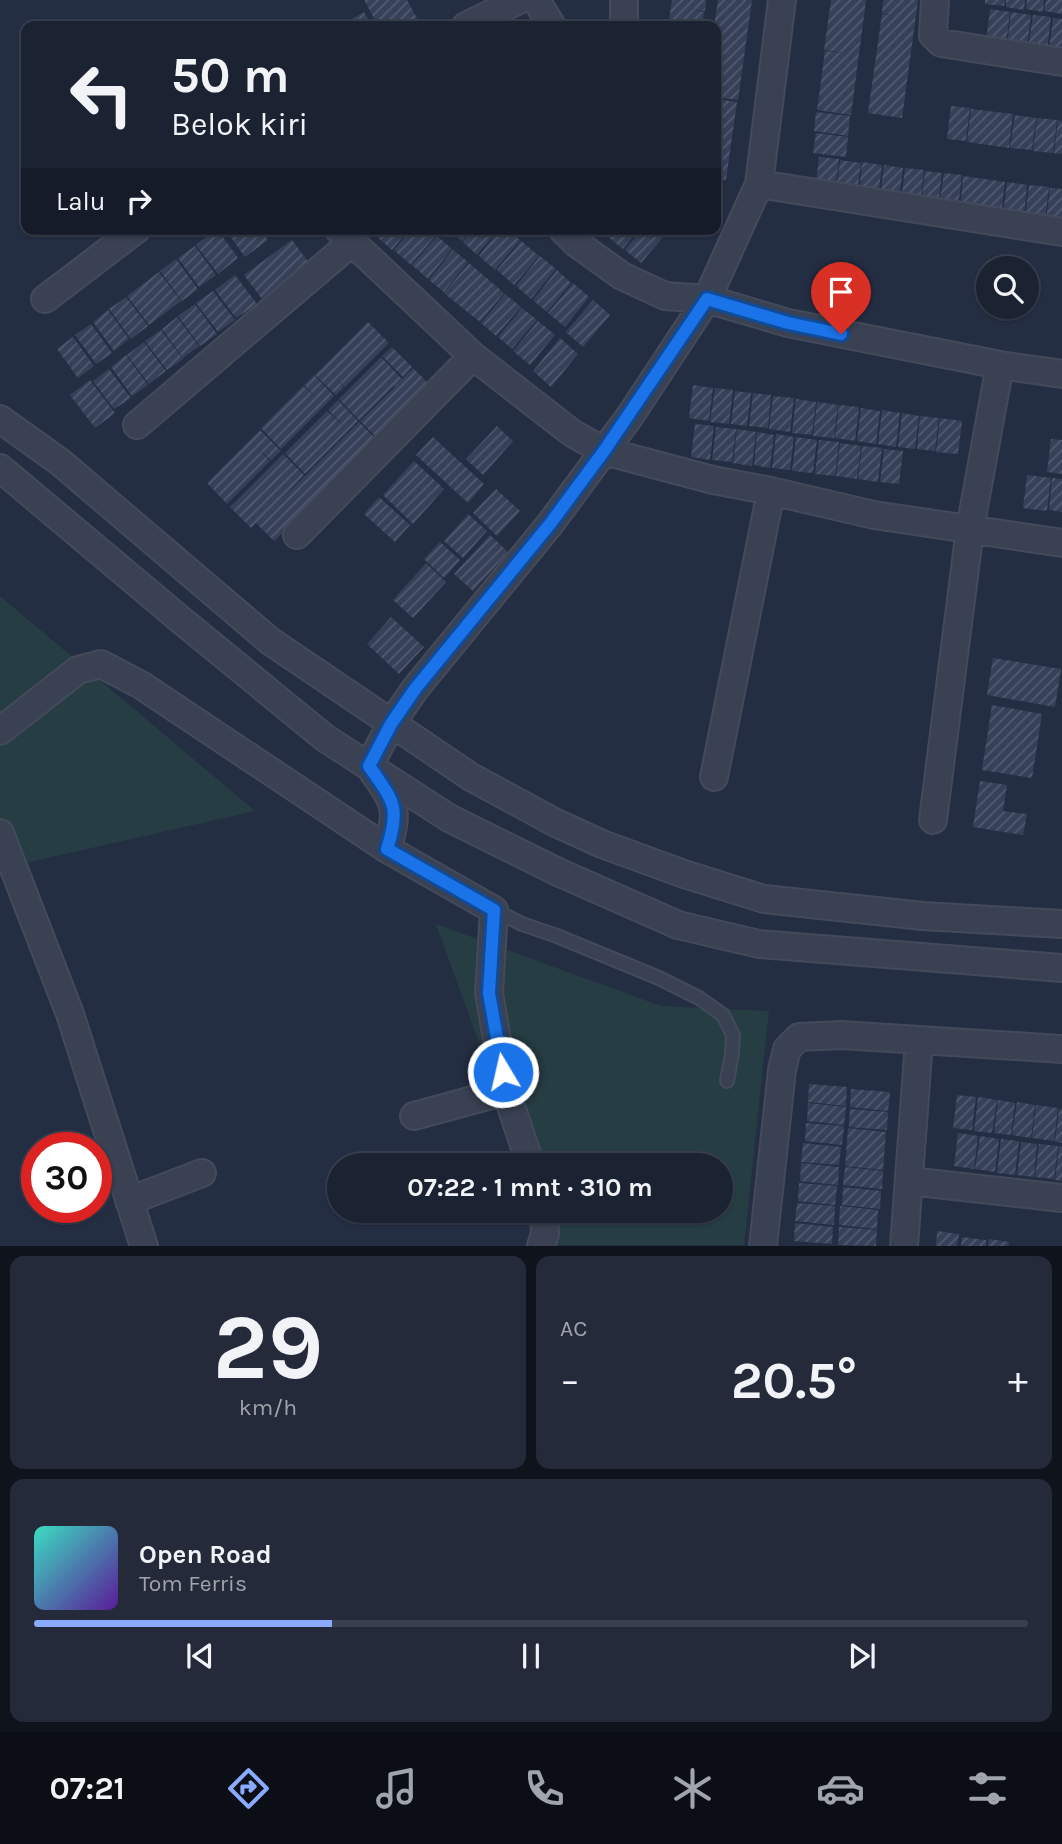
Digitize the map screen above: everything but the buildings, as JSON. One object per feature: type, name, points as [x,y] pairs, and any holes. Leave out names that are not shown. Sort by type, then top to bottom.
[{"type":"street","points":[[476,21],[519,0]]},
{"type":"street","points":[[536,0],[548,21]]},
{"type":"street","points":[[624,0],[624,21]]},
{"type":"street","points":[[369,766],[391,724],[415,689],[550,524],[604,451],[707,299],[759,184],[782,0]]},
{"type":"street","points":[[935,0],[933,35],[942,43],[1062,62]]},
{"type":"street","points":[[759,184],[1062,232]]},
{"type":"street","points":[[45,299],[129,235]]},
{"type":"street","points":[[568,235],[622,275],[666,296],[707,299],[788,323],[1000,365],[1062,374]]},
{"type":"street","points":[[137,425],[345,236],[474,356],[572,433],[604,451],[713,480],[874,515],[1062,543]]},
{"type":"street","points":[[297,535],[474,356]]},
{"type":"street","points":[[933,820],[970,529],[1000,365]]},
{"type":"street","points":[[0,419],[60,462],[270,641],[471,778],[554,822],[613,848],[764,899],[923,916],[1062,924]]},
{"type":"street","points":[[0,468],[325,738],[461,823],[558,872],[678,925],[760,944],[1062,968]]},
{"type":"street","points":[[714,777],[771,491]]},
{"type":"street","points":[[0,731],[78,670],[101,664],[141,685],[387,849],[494,910],[489,993],[506,1091],[527,1153]]},
{"type":"street","points":[[369,766],[391,799],[393,829],[387,849]]},
{"type":"street","points":[[0,833],[70,1014],[144,1245]]},
{"type":"street","points":[[763,1245],[782,1070],[787,1049],[799,1037],[820,1035],[1062,1049]]},
{"type":"street","points":[[904,1245],[919,1041]]},
{"type":"street","points":[[414,1116],[506,1091]]},
{"type":"street","points":[[129,1201],[202,1173]]},
{"type":"street","points":[[909,1181],[1062,1198]]},
{"type":"street","points":[[541,1245],[545,1234],[545,1223]]},
{"type":"lane","points":[[494,910],[522,924],[659,978],[699,998],[723,1015],[733,1035],[727,1081]]},
{"type":"shaded area","points":[[0,596],[255,811],[12,866],[0,871]]},
{"type":"shaded area","points":[[436,924],[661,1006],[769,1011],[744,1245],[552,1245],[544,1223],[733,1223],[733,1153],[519,1153]]},
{"type":"route","points":[[503,1072],[489,993],[494,910],[387,849],[393,829],[391,799],[369,766],[391,724],[415,689],[550,524],[630,416],[707,299],[788,323],[841,334]]}]
